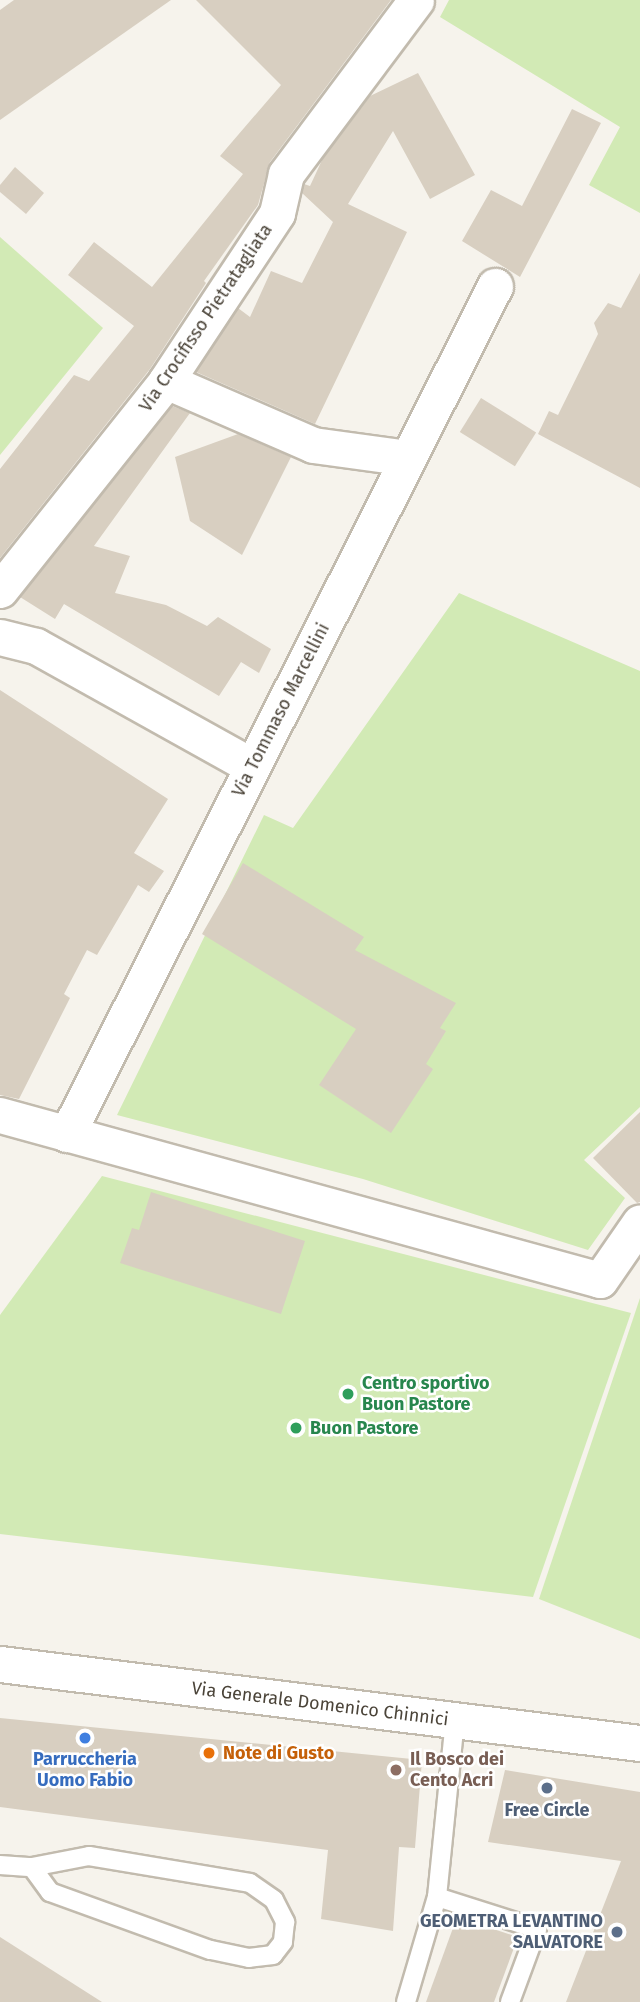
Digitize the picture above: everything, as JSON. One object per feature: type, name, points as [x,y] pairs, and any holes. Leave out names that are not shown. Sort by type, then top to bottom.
[{"type":"street","name":"Via Crocifisso Pietratagliata","points":[[0,590],[166,381],[277,213],[286,174],[416,0]]},
{"type":"street","name":"Via Tommaso Marcellini","points":[[68,1135],[495,286]]},
{"type":"street","points":[[166,381],[313,444],[408,458]]},
{"type":"street","points":[[0,637],[36,646],[252,766]]},
{"type":"street","points":[[0,1115],[600,1280],[640,1222]]},
{"type":"street","name":"Via Generale Domenico Chinnici","points":[[0,1664],[640,1743]]},
{"type":"lane","points":[[406,2002],[437,1897],[455,1720]]},
{"type":"lane","points":[[0,1865],[32,1867],[89,1856],[250,1883],[274,1900],[285,1922],[283,1942],[273,1955],[249,1958],[210,1950],[50,1892],[32,1867]]},
{"type":"lane","points":[[437,1897],[537,1929],[510,2002]]},
{"type":"green space","points":[[449,0],[640,0],[640,213],[589,185],[620,127],[440,17]]},
{"type":"green space","points":[[0,237],[103,328],[0,455]]},
{"type":"green space","points":[[459,593],[640,671],[640,1107],[584,1160],[625,1198],[588,1250],[363,1179],[117,1115],[264,815],[293,828]]},
{"type":"green space","name":"Buon Pastore","points":[[102,1176],[631,1313],[533,1597],[0,1534],[0,1315]]},
{"type":"green space","points":[[640,1298],[640,1639],[539,1599]]},
{"type":"building","points":[[14,0],[171,0],[0,120],[0,10]]},
{"type":"building","points":[[196,0],[391,0],[270,162],[258,205],[204,281],[206,283],[150,369],[0,558],[0,469],[74,375],[89,381],[134,326],[68,275],[94,242],[152,287],[243,174],[220,156],[281,85]]},
{"type":"building","points":[[418,73],[475,175],[430,199],[393,131],[348,204],[407,232],[315,424],[196,372],[238,308],[250,317],[271,271],[302,283],[333,222],[302,193],[304,184],[310,186],[323,158],[370,96]]},
{"type":"building","points":[[572,109],[601,123],[520,277],[462,241],[491,190],[522,206]]},
{"type":"building","points":[[15,167],[44,193],[26,214],[0,192],[0,185]]},
{"type":"building","points":[[640,273],[640,488],[538,434],[549,411],[558,415],[598,334],[594,323],[608,303],[621,308]]},
{"type":"building","points":[[481,398],[536,432],[515,466],[460,432]]},
{"type":"building","points":[[172,406],[190,413],[94,546],[130,556],[115,593],[166,605],[207,626],[218,617],[271,649],[259,673],[241,662],[219,696],[64,604],[55,619],[20,597]]},
{"type":"building","points":[[238,434],[291,457],[242,555],[190,521],[175,457]]},
{"type":"building","points":[[0,690],[168,799],[134,853],[164,871],[149,892],[138,885],[97,955],[87,950],[64,994],[70,998],[19,1099],[0,1095]]},
{"type":"building","points":[[243,863],[364,937],[355,950],[456,1003],[440,1028],[446,1031],[426,1064],[433,1069],[391,1133],[319,1085],[356,1029],[202,934]]},
{"type":"building","points":[[640,1112],[640,1202],[637,1203],[593,1158]]},
{"type":"building","points":[[151,1192],[305,1241],[281,1314],[120,1263],[132,1228],[139,1230]]},
{"type":"building","points":[[0,1718],[422,1760],[415,1848],[399,1847],[393,1931],[321,1919],[328,1850],[0,1807]]},
{"type":"building","name":"GEOMETRA LEVANTINO SALVATORE","points":[[505,1770],[640,1792],[640,2002],[566,2002],[621,1861],[488,1842]]},
{"type":"building","points":[[457,1917],[518,1937],[494,2002],[426,2002]]},
{"type":"building","points":[[0,1937],[102,2002],[0,2002]]},
{"type":"place","name":"Centro sportivo Buon Pastore","points":[[348,1394]]},
{"type":"place","name":"Buon Pastore","points":[[296,1428]]},
{"type":"place","name":"Parruccheria Uomo Fabio","points":[[85,1738]]},
{"type":"place","name":"Note di Gusto","points":[[209,1753]]},
{"type":"place","name":"Il Bosco dei Cento Acri","points":[[396,1770]]},
{"type":"place","name":"Free Circle","points":[[547,1788]]},
{"type":"place","name":"GEOMETRA LEVANTINO SALVATORE","points":[[617,1932]]}]
